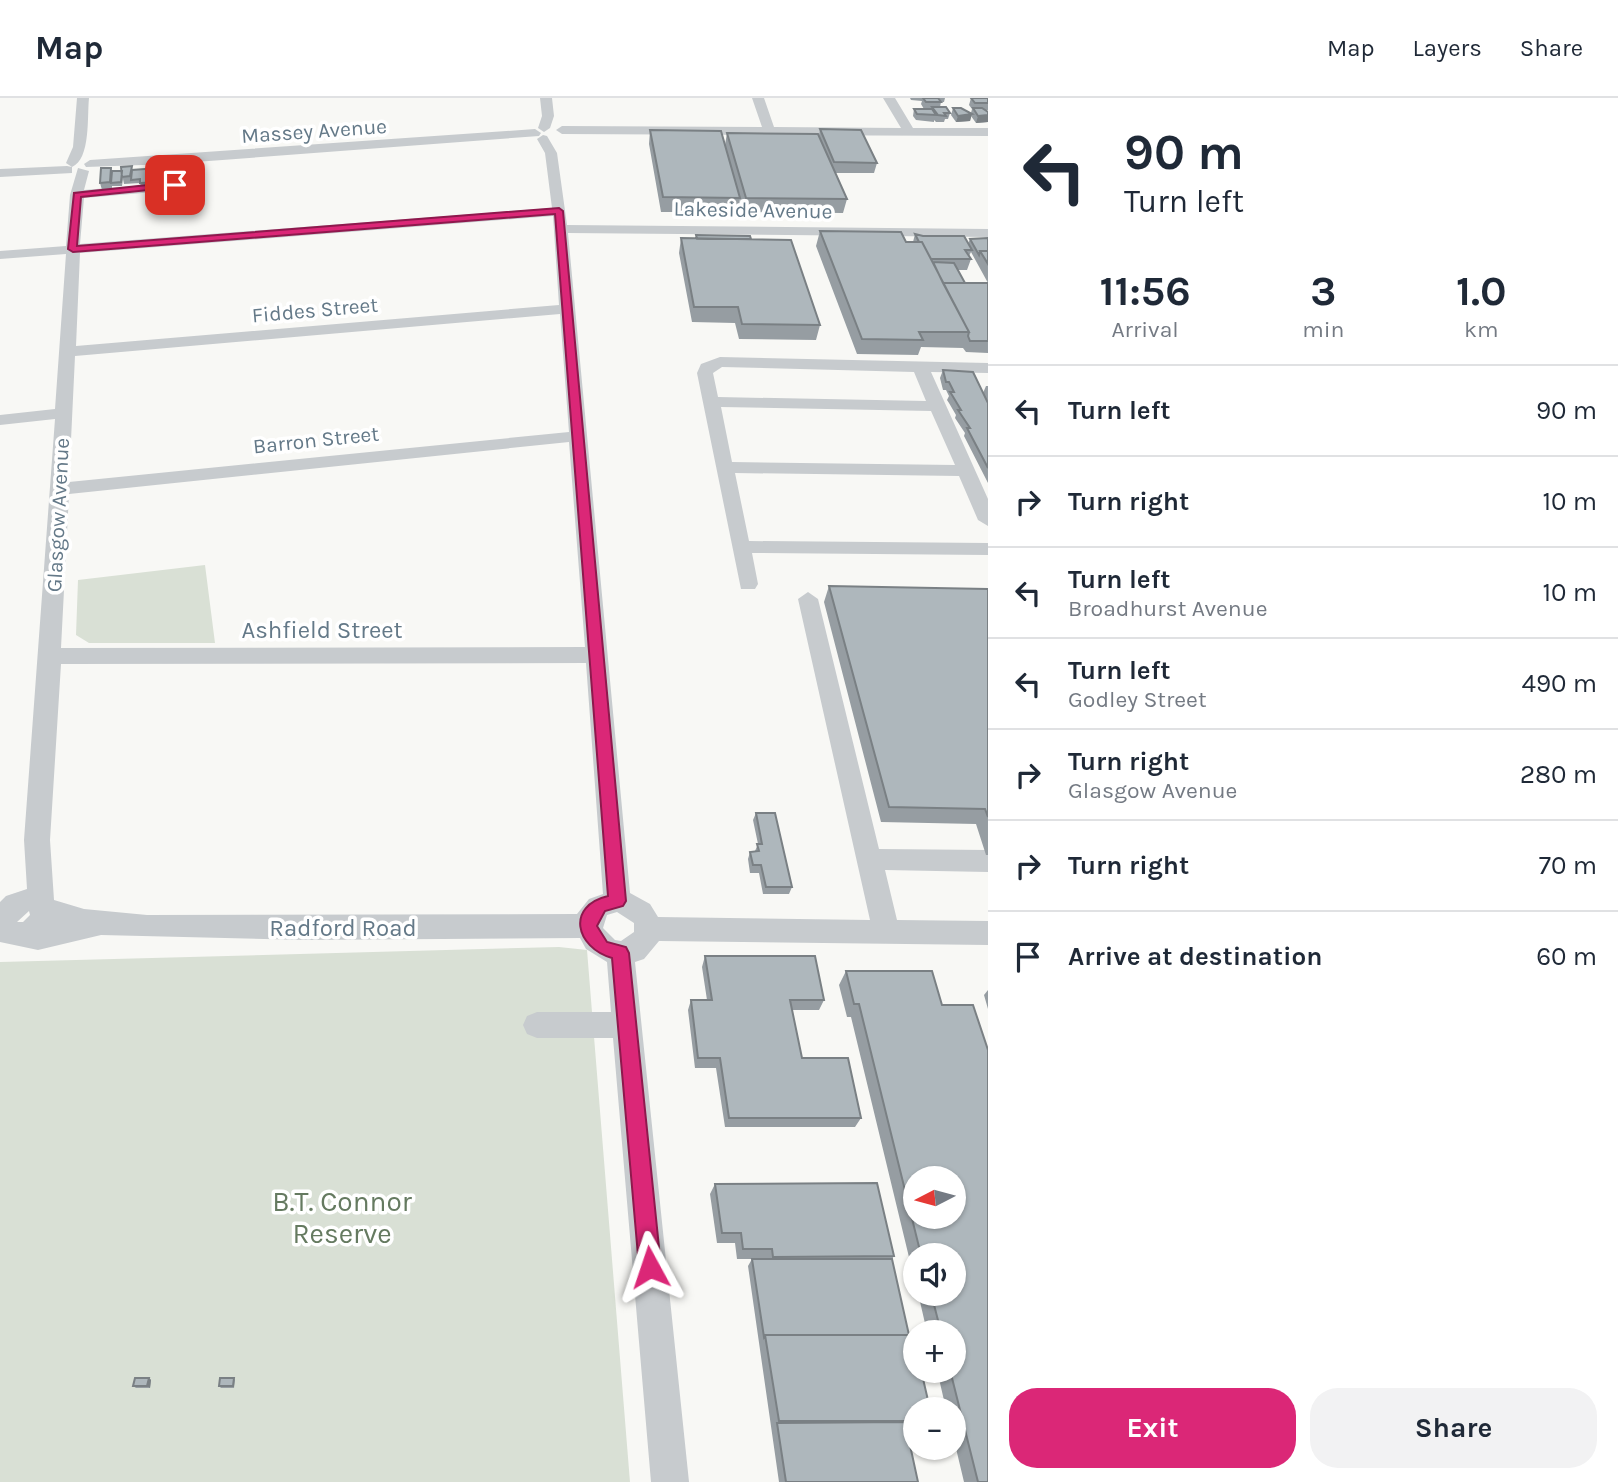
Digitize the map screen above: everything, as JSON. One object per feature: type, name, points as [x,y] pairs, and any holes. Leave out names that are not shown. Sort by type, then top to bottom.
[{"type":"street","name":"Glasgow Avenue","points":[[18,918],[37,840],[83,98]]},
{"type":"street","points":[[547,98],[617,901]]},
{"type":"street","points":[[758,98],[769,131]]},
{"type":"street","points":[[889,98],[909,131]]},
{"type":"street","name":"Massey Avenue","points":[[0,173],[34,170],[78,172],[137,163],[599,131],[988,132]]},
{"type":"street","points":[[78,172],[172,187],[176,160]]},
{"type":"street","name":"Lakeside Avenue","points":[[0,255],[559,220],[988,233]]},
{"type":"street","name":"Fiddes Street","points":[[67,352],[566,309]]},
{"type":"street","points":[[748,584],[705,373],[707,367],[720,362],[980,368]]},
{"type":"street","points":[[920,367],[988,520]]},
{"type":"street","points":[[711,402],[937,406]]},
{"type":"street","points":[[0,420],[62,413]]},
{"type":"street","name":"Barron Street","points":[[59,489],[577,436]]},
{"type":"street","points":[[724,467],[966,471]]},
{"type":"street","points":[[740,547],[988,549]]},
{"type":"street","points":[[808,598],[886,930]]},
{"type":"street","name":"Ashfield Street","points":[[50,656],[594,655]]},
{"type":"street","points":[[870,859],[988,861]]},
{"type":"street","points":[[617,901],[636,906],[643,913],[649,929],[643,944],[637,949],[620,953],[602,948],[590,934],[588,926],[589,918],[600,905],[617,901]]},
{"type":"street","name":"Radford Road","points":[[18,918],[38,938],[99,924],[257,928],[588,926]]},
{"type":"street","points":[[649,929],[988,933]]},
{"type":"street","points":[[620,953],[670,1482]]},
{"type":"street","points":[[537,1025],[628,1025]]},
{"type":"green space","points":[[205,565],[215,643],[89,643],[76,635],[78,580]]},
{"type":"green space","name":"B.T. Connor Reserve","points":[[559,947],[587,950],[630,1482],[0,1482],[0,962]]},
{"type":"building","points":[[923,98],[938,98],[941,102],[926,102]]},
{"type":"building","points":[[971,98],[988,98],[988,103],[975,103]]},
{"type":"building","points":[[932,107],[946,107],[950,113],[944,113],[946,116],[938,115]]},
{"type":"building","points":[[953,108],[961,108],[972,114],[958,116]]},
{"type":"building","points":[[973,108],[982,108],[988,115],[978,116]]},
{"type":"building","points":[[914,109],[932,109],[936,115],[917,114]]},
{"type":"building","points":[[820,129],[861,130],[877,163],[834,162]]},
{"type":"building","points":[[650,130],[721,131],[740,198],[663,197]]},
{"type":"building","points":[[727,133],[818,134],[847,199],[746,198]]},
{"type":"building","points":[[132,166],[130,176],[122,177],[121,167]]},
{"type":"building","points":[[172,167],[172,177],[162,178],[162,182],[140,183],[140,179],[131,180],[132,170]]},
{"type":"building","points":[[101,168],[111,168],[110,182],[100,183]]},
{"type":"building","points":[[112,171],[122,171],[121,182],[111,183]]},
{"type":"building","points":[[820,231],[901,232],[906,242],[922,242],[969,332],[919,332],[923,340],[862,339]]},
{"type":"building","points":[[915,234],[964,236],[972,250],[965,250],[971,259],[931,259]]},
{"type":"building","points":[[696,235],[750,236],[751,239],[697,239]]},
{"type":"building","points":[[681,238],[791,240],[820,325],[742,324],[738,307],[694,307]]},
{"type":"building","points":[[988,238],[988,251],[980,251],[979,255],[970,239]]},
{"type":"building","points":[[980,251],[988,251],[988,264]]},
{"type":"building","points":[[933,262],[954,263],[965,283],[943,283]]},
{"type":"building","points":[[943,283],[988,283],[988,341],[970,341],[969,332]]},
{"type":"building","points":[[943,370],[973,372],[988,403],[988,468],[967,428],[970,428],[958,410],[961,410],[950,392],[954,392],[949,382],[946,382]]},
{"type":"building","points":[[829,586],[988,589],[988,817],[985,809],[889,807]]},
{"type":"building","points":[[756,813],[775,813],[792,887],[766,887],[761,865],[753,865],[750,852],[759,851],[757,844],[762,844]]},
{"type":"building","points":[[705,956],[815,956],[824,1000],[790,1000],[802,1058],[848,1058],[861,1118],[729,1118],[720,1058],[698,1058],[691,1000],[712,1000]]},
{"type":"building","points":[[846,971],[932,971],[942,1005],[973,1005],[988,1050],[988,1482],[978,1482],[966,1434],[966,1397],[957,1397],[953,1383],[966,1383],[966,1320],[938,1320],[934,1306],[966,1306],[966,1243],[918,1243],[915,1229],[966,1229],[966,1166],[903,1166],[903,1182],[859,1004],[854,1004]]},
{"type":"building","points":[[877,1183],[894,1256],[773,1257],[772,1249],[743,1249],[741,1233],[722,1233],[715,1184]]},
{"type":"building","points":[[752,1259],[892,1259],[906,1320],[903,1320],[903,1335],[764,1337]]},
{"type":"building","points":[[765,1335],[903,1335],[903,1383],[924,1383],[927,1397],[903,1397],[903,1421],[779,1421]]},
{"type":"building","points":[[135,1378],[149,1378],[147,1386],[133,1386]]},
{"type":"building","points":[[220,1378],[234,1378],[233,1386],[219,1386]]},
{"type":"building","points":[[903,1422],[903,1460],[913,1460],[918,1482],[786,1482],[777,1423]]},
{"type":"route","points":[[175,185],[77,195],[73,249],[559,211],[594,655],[617,901],[600,905],[593,911],[588,926],[590,934],[602,948],[620,953],[650,1267]]}]
